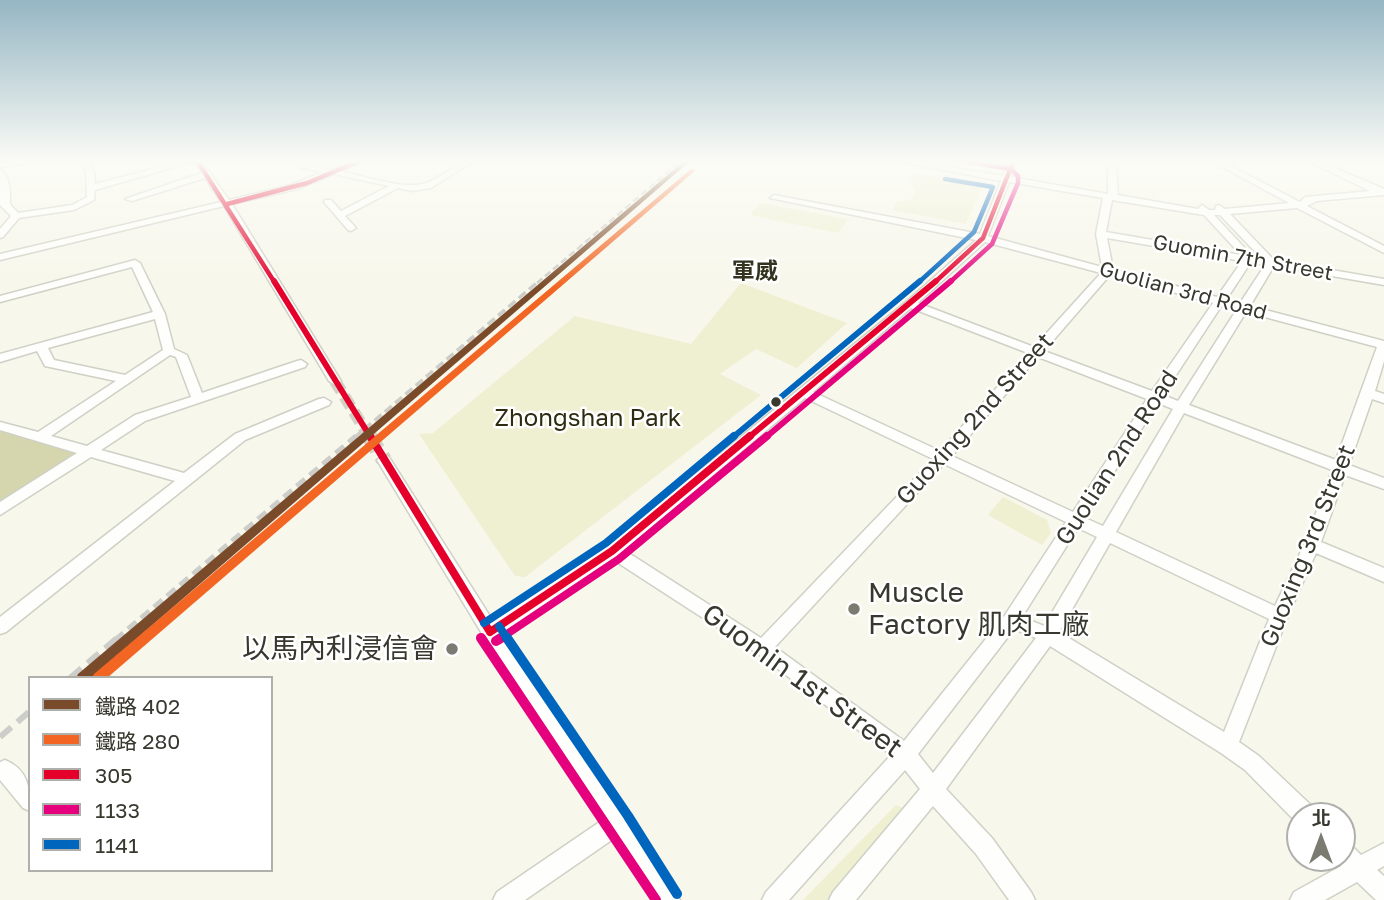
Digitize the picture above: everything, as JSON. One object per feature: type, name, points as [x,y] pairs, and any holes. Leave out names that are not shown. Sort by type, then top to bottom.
[{"type":"street","points":[[0,235],[8,222],[80,204]]},
{"type":"street","points":[[0,257],[227,204],[335,381]]},
{"type":"street","points":[[330,204],[351,228]]},
{"type":"street","points":[[339,215],[360,204]]},
{"type":"street","name":"Guolian 3rd Road","points":[[805,204],[983,238],[1384,345]]},
{"type":"street","points":[[490,632],[612,551],[910,304],[983,238],[997,204]]},
{"type":"street","points":[[1108,271],[1101,234],[1109,204]]},
{"type":"street","points":[[1172,204],[1213,210],[1285,204]]},
{"type":"street","points":[[1299,204],[1384,250]]},
{"type":"street","points":[[2,205],[8,222]]},
{"type":"street","points":[[1213,210],[1248,259]]},
{"type":"street","points":[[1213,210],[1271,263]]},
{"type":"street","name":"Guomin 7th Street","points":[[1101,234],[1384,282]]},
{"type":"street","name":"Guolian 2nd Road","points":[[774,900],[906,754],[1011,620],[1248,259]]},
{"type":"street","points":[[0,299],[135,263],[159,314],[169,351]]},
{"type":"street","name":"Guolian 2nd Road","points":[[841,900],[933,790],[1048,635],[1181,407],[1271,263]]},
{"type":"street","name":"Guoxing 2nd Street","points":[[763,648],[942,458],[1108,271]]},
{"type":"street","points":[[910,304],[1384,484]]},
{"type":"street","points":[[0,358],[159,314]]},
{"type":"street","name":"Guoxing 3rd Street","points":[[1228,746],[1279,616],[1312,545],[1341,468],[1376,396],[1384,345]]},
{"type":"street","points":[[41,347],[49,363],[127,379]]},
{"type":"street","points":[[40,437],[169,351]]},
{"type":"street","points":[[169,351],[181,355],[198,398]]},
{"type":"street","points":[[0,509],[140,418],[302,364]]},
{"type":"street","points":[[803,392],[1279,616]]},
{"type":"street","points":[[0,627],[240,437],[324,402]]},
{"type":"street","points":[[0,426],[186,479]]},
{"type":"street","points":[[384,460],[490,632],[620,822],[668,900]]},
{"type":"street","points":[[1312,545],[1384,575]]},
{"type":"street","name":"Guomin 1st Street","points":[[612,551],[763,648],[906,754],[933,790],[984,846],[1023,900]]},
{"type":"street","points":[[1011,620],[1048,635],[1228,746],[1252,763],[1292,802]]},
{"type":"street","points":[[5,770],[28,799]]},
{"type":"street","points":[[505,900],[620,822]]},
{"type":"street","points":[[1356,858],[1384,854]]},
{"type":"street","points":[[1356,865],[1384,892]]},
{"type":"street","points":[[1302,900],[1335,872]]},
{"type":"green space","points":[[759,204],[766,204],[848,219],[838,233],[750,215]]},
{"type":"green space","points":[[896,204],[975,204],[966,224],[892,210]]},
{"type":"green space","name":"Zhongshan Park","points":[[741,283],[847,323],[797,368],[756,349],[720,374],[761,395],[525,577],[515,576],[419,434],[433,433],[575,316],[691,344]]},
{"type":"green space","points":[[0,431],[81,454],[0,509]]},
{"type":"green space","points":[[1003,497],[1047,520],[1051,533],[1042,545],[988,515]]},
{"type":"green space","points":[[896,805],[911,812],[827,900],[803,900]]},
{"type":"tunnel","points":[[335,381],[370,438]]},
{"type":"tunnel","points":[[369,436],[384,460]]},
{"type":"railway","points":[[537,283],[630,204]]},
{"type":"railway","points":[[354,438],[539,281]]},
{"type":"railway","points":[[115,640],[356,436]]},
{"type":"railway","points":[[72,676],[117,638]]},
{"type":"railway","points":[[0,737],[28,713]]},
{"type":"rail line","name":"402","points":[[84,676],[637,204]]},
{"type":"rail line","name":"280","points":[[100,676],[653,204]]},
{"type":"transit line","name":"305","points":[[227,204],[490,632]]},
{"type":"transit line","name":"1141","points":[[484,623],[606,543],[903,296],[974,232],[986,204]]},
{"type":"transit line","name":"305","points":[[490,632],[612,551],[910,304],[983,238],[996,204]]},
{"type":"transit line","name":"1133","points":[[496,641],[619,559],[917,312],[992,244],[1009,204]]},
{"type":"transit line","name":"1141","points":[[499,626],[628,816],[677,894]]},
{"type":"transit line","name":"1133","points":[[481,638],[656,900]]},
{"type":"place","name":"Muscle Factory 肌肉工廠","points":[[854,609]]},
{"type":"place","name":"以馬內利浸信會","points":[[452,649]]},
{"type":"district","name":"軍威","points":[[755,272]]}]
